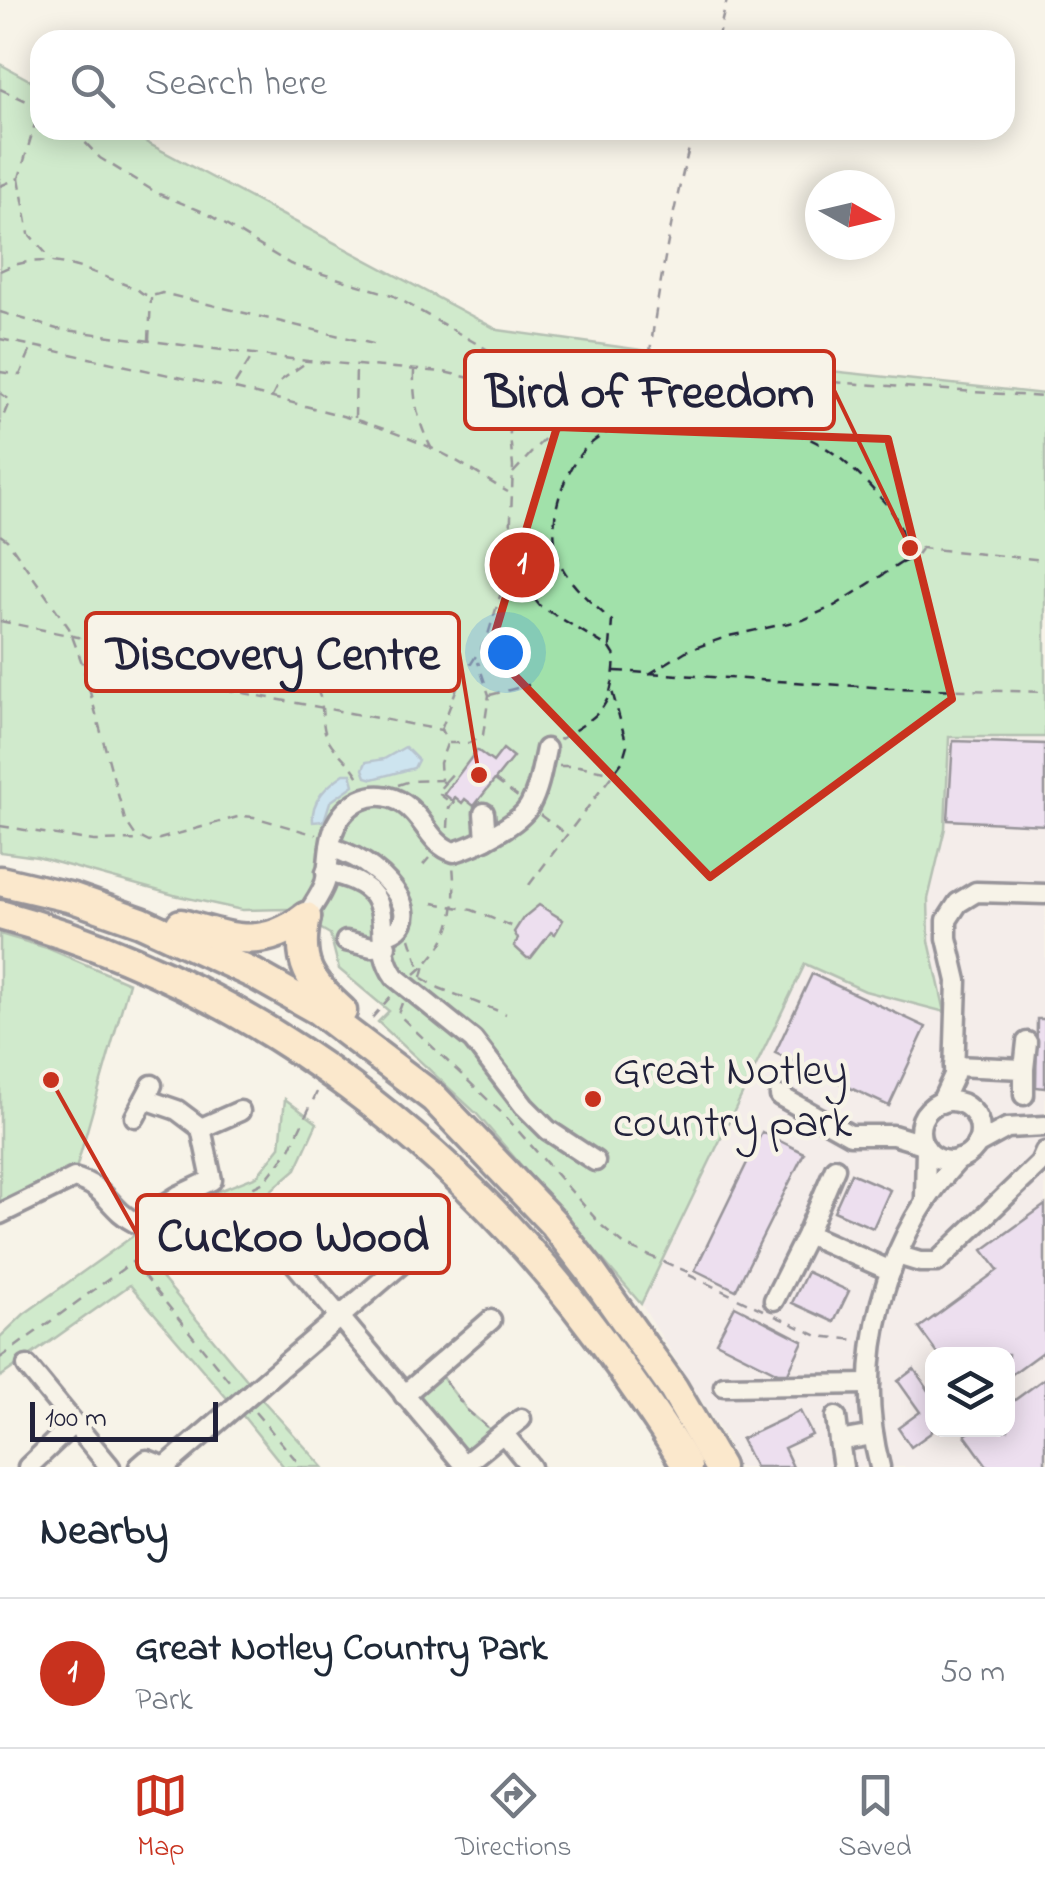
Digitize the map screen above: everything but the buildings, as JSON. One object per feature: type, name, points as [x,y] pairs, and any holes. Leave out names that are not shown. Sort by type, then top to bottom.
[{"type":"highway","points":[[0,881],[254,940],[286,932],[306,917]]},
{"type":"highway","points":[[73,898],[141,922],[254,974],[318,1010],[434,1098]]},
{"type":"highway","points":[[0,915],[98,944],[179,980],[249,1018],[340,1078],[472,1190],[541,1265],[607,1348],[688,1467]]},
{"type":"highway","points":[[306,917],[302,955],[316,987],[434,1098],[553,1224],[645,1345],[719,1467]]},
{"type":"street","points":[[306,917],[325,879],[336,822],[347,809],[376,796],[410,808],[434,841],[451,848],[486,839],[530,807],[544,758]]},
{"type":"street","points":[[484,812],[486,839]]},
{"type":"street","points":[[330,843],[375,870],[397,895],[406,917],[398,931],[372,947],[346,941]]},
{"type":"street","points":[[325,879],[351,886],[365,897],[385,940],[389,968],[473,1040],[524,1106],[548,1130],[595,1161]]},
{"type":"street","points":[[893,1135],[923,1119],[941,1102],[954,1070],[958,981],[946,930],[952,911],[965,896],[976,892],[1045,894]]},
{"type":"street","points":[[1024,1095],[1027,1042]]},
{"type":"street","points":[[954,1070],[1024,1069]]},
{"type":"street","points":[[954,1070],[980,1128],[976,1145]]},
{"type":"street","points":[[0,1214],[74,1178],[95,1184],[121,1216],[136,1223],[212,1180],[197,1123],[148,1092],[135,1117]]},
{"type":"street","points":[[780,1096],[850,1135],[893,1135],[925,1146],[941,1159],[959,1159]]},
{"type":"street","points":[[941,1102],[959,1103],[1007,1128]]},
{"type":"street","points":[[197,1123],[240,1111]]},
{"type":"street","points":[[923,1119],[920,1132],[925,1146],[925,1198]]},
{"type":"street","points":[[880,1467],[873,1435],[870,1384],[877,1324],[894,1263],[925,1198],[976,1145],[1007,1128],[1045,1126]]},
{"type":"street","points":[[807,1234],[894,1263],[937,1262],[1040,1163],[1045,1152]]},
{"type":"street","points":[[774,1300],[834,1168]]},
{"type":"street","points":[[239,1222],[254,1215],[463,1466],[521,1419]]},
{"type":"street","points":[[139,1467],[146,1460],[165,1467],[428,1241]]},
{"type":"street","points":[[404,1394],[491,1320]]},
{"type":"street","points":[[26,1366],[110,1467]]},
{"type":"street","points":[[724,1386],[870,1384]]},
{"type":"street","points":[[836,1417],[843,1467]]},
{"type":"street","points":[[28,1467],[74,1423]]},
{"type":"street","points":[[501,1435],[531,1467]]},
{"type":"street","points":[[839,1441],[873,1435]]},
{"type":"path","points":[[720,30],[728,0]]},
{"type":"path","points":[[0,89],[30,102]]},
{"type":"path","points":[[30,140],[19,178],[29,234],[52,260]]},
{"type":"path","points":[[83,140],[100,158],[157,193],[206,213],[290,264],[392,295],[506,361],[560,381],[634,386],[691,372],[1045,397]]},
{"type":"path","points":[[691,140],[672,210],[646,382],[650,390],[670,402],[808,438],[848,465],[892,510],[904,534],[922,548],[1045,560]]},
{"type":"path","points":[[0,186],[19,178]]},
{"type":"path","points":[[0,271],[26,261],[52,260],[151,296],[162,293],[373,344]]},
{"type":"path","points":[[150,341],[151,296]]},
{"type":"path","points":[[0,312],[57,329],[308,361],[414,369],[479,380],[498,396],[509,424],[510,542],[530,595],[540,606],[610,648],[615,656],[606,704],[596,717],[544,758]]},
{"type":"path","points":[[0,340],[226,387]]},
{"type":"path","points":[[0,372],[20,375],[32,346]]},
{"type":"path","points":[[254,354],[235,387],[356,420],[432,449],[510,494]]},
{"type":"path","points":[[272,398],[280,381],[308,361]]},
{"type":"path","points":[[498,396],[506,361]]},
{"type":"path","points":[[356,364],[356,420]]},
{"type":"path","points":[[414,369],[414,400],[432,449]]},
{"type":"path","points":[[610,648],[612,621],[577,590],[563,568],[556,551],[554,528],[562,492],[580,453],[630,420],[634,386]]},
{"type":"path","points":[[0,393],[10,400],[0,424]]},
{"type":"path","points":[[512,474],[557,426],[579,409],[634,394]]},
{"type":"path","points":[[509,424],[520,417]]},
{"type":"path","points":[[900,563],[904,534]]},
{"type":"path","points":[[0,535],[71,634],[125,820],[136,835],[146,840]]},
{"type":"path","points":[[650,674],[686,651],[729,636],[803,620],[836,605],[916,556],[922,548]]},
{"type":"path","points":[[443,782],[440,763],[448,742],[443,720],[458,685],[488,638],[514,553]]},
{"type":"path","points":[[0,621],[312,685],[320,694],[325,734],[376,796],[410,780],[443,782]]},
{"type":"path","points":[[448,742],[468,743],[483,735],[489,695],[477,659]]},
{"type":"path","points":[[82,663],[442,728]]},
{"type":"path","points":[[614,671],[890,688],[1045,692]]},
{"type":"path","points":[[489,695],[528,685]]},
{"type":"path","points":[[529,885],[622,762],[627,745],[611,687]]},
{"type":"path","points":[[544,758],[614,773]]},
{"type":"path","points":[[453,805],[437,792],[456,770]]},
{"type":"path","points":[[457,799],[449,808],[455,906],[450,930],[420,970],[398,1014],[506,1117],[602,1226],[626,1246],[818,1336],[862,1341]]},
{"type":"path","points":[[0,826],[94,840],[146,840],[241,816],[330,843]]},
{"type":"path","points":[[432,903],[455,906],[514,927]]},
{"type":"path","points":[[410,938],[420,970]]},
{"type":"path","points":[[372,1018],[412,984],[439,988],[506,1014]]},
{"type":"path","points":[[0,1358],[193,1218],[264,1182],[290,1149],[317,1092]]},
{"type":"path","points":[[131,1260],[302,1467]]},
{"type":"path","points":[[435,1368],[467,1410],[501,1435]]},
{"type":"highlighted area","points":[[557,427],[888,439],[952,699],[710,877],[490,650]]},
{"type":"shaded area","points":[[949,736],[1045,737],[1045,1467],[737,1467],[725,1438],[641,1304],[806,963],[865,991],[945,1011],[929,941],[928,899],[945,828]]},
{"type":"green space","name":"Great Notley country park","points":[[0,64],[30,80],[30,140],[142,140],[498,330],[663,353],[1045,394],[1045,737],[949,737],[945,828],[928,899],[929,941],[945,1012],[865,991],[805,964],[641,1304],[476,1113],[378,1022],[389,1011],[339,969],[330,934],[287,909],[242,910],[37,857],[0,852]]},
{"type":"green space","points":[[0,934],[47,948],[129,983],[74,1176],[0,1211]]},
{"type":"green space","points":[[285,1099],[317,1123],[296,1169],[254,1205],[152,1266],[253,1387],[232,1404],[130,1285],[0,1377],[0,1337],[24,1314],[168,1211],[257,1176],[280,1147]]},
{"type":"green space","points":[[435,1368],[467,1410],[499,1437],[464,1465],[404,1395]]},
{"type":"green space","points":[[258,1395],[323,1467],[284,1467],[239,1411]]},
{"type":"water","points":[[405,747],[418,760],[414,768],[373,779],[366,777],[366,762],[384,759]]},
{"type":"water","points":[[344,774],[351,774],[354,785],[330,802],[324,821],[313,822],[317,800]]},
{"type":"place","name":"Bird of Freedom","points":[[910,548]]},
{"type":"place","name":"Great Notley Country Park","points":[[522,565]]},
{"type":"place","name":"Discovery Centre","points":[[479,775]]},
{"type":"place","name":"Cuckoo Wood","points":[[51,1080]]},
{"type":"place","name":"Great Notley country park","points":[[593,1099]]}]
